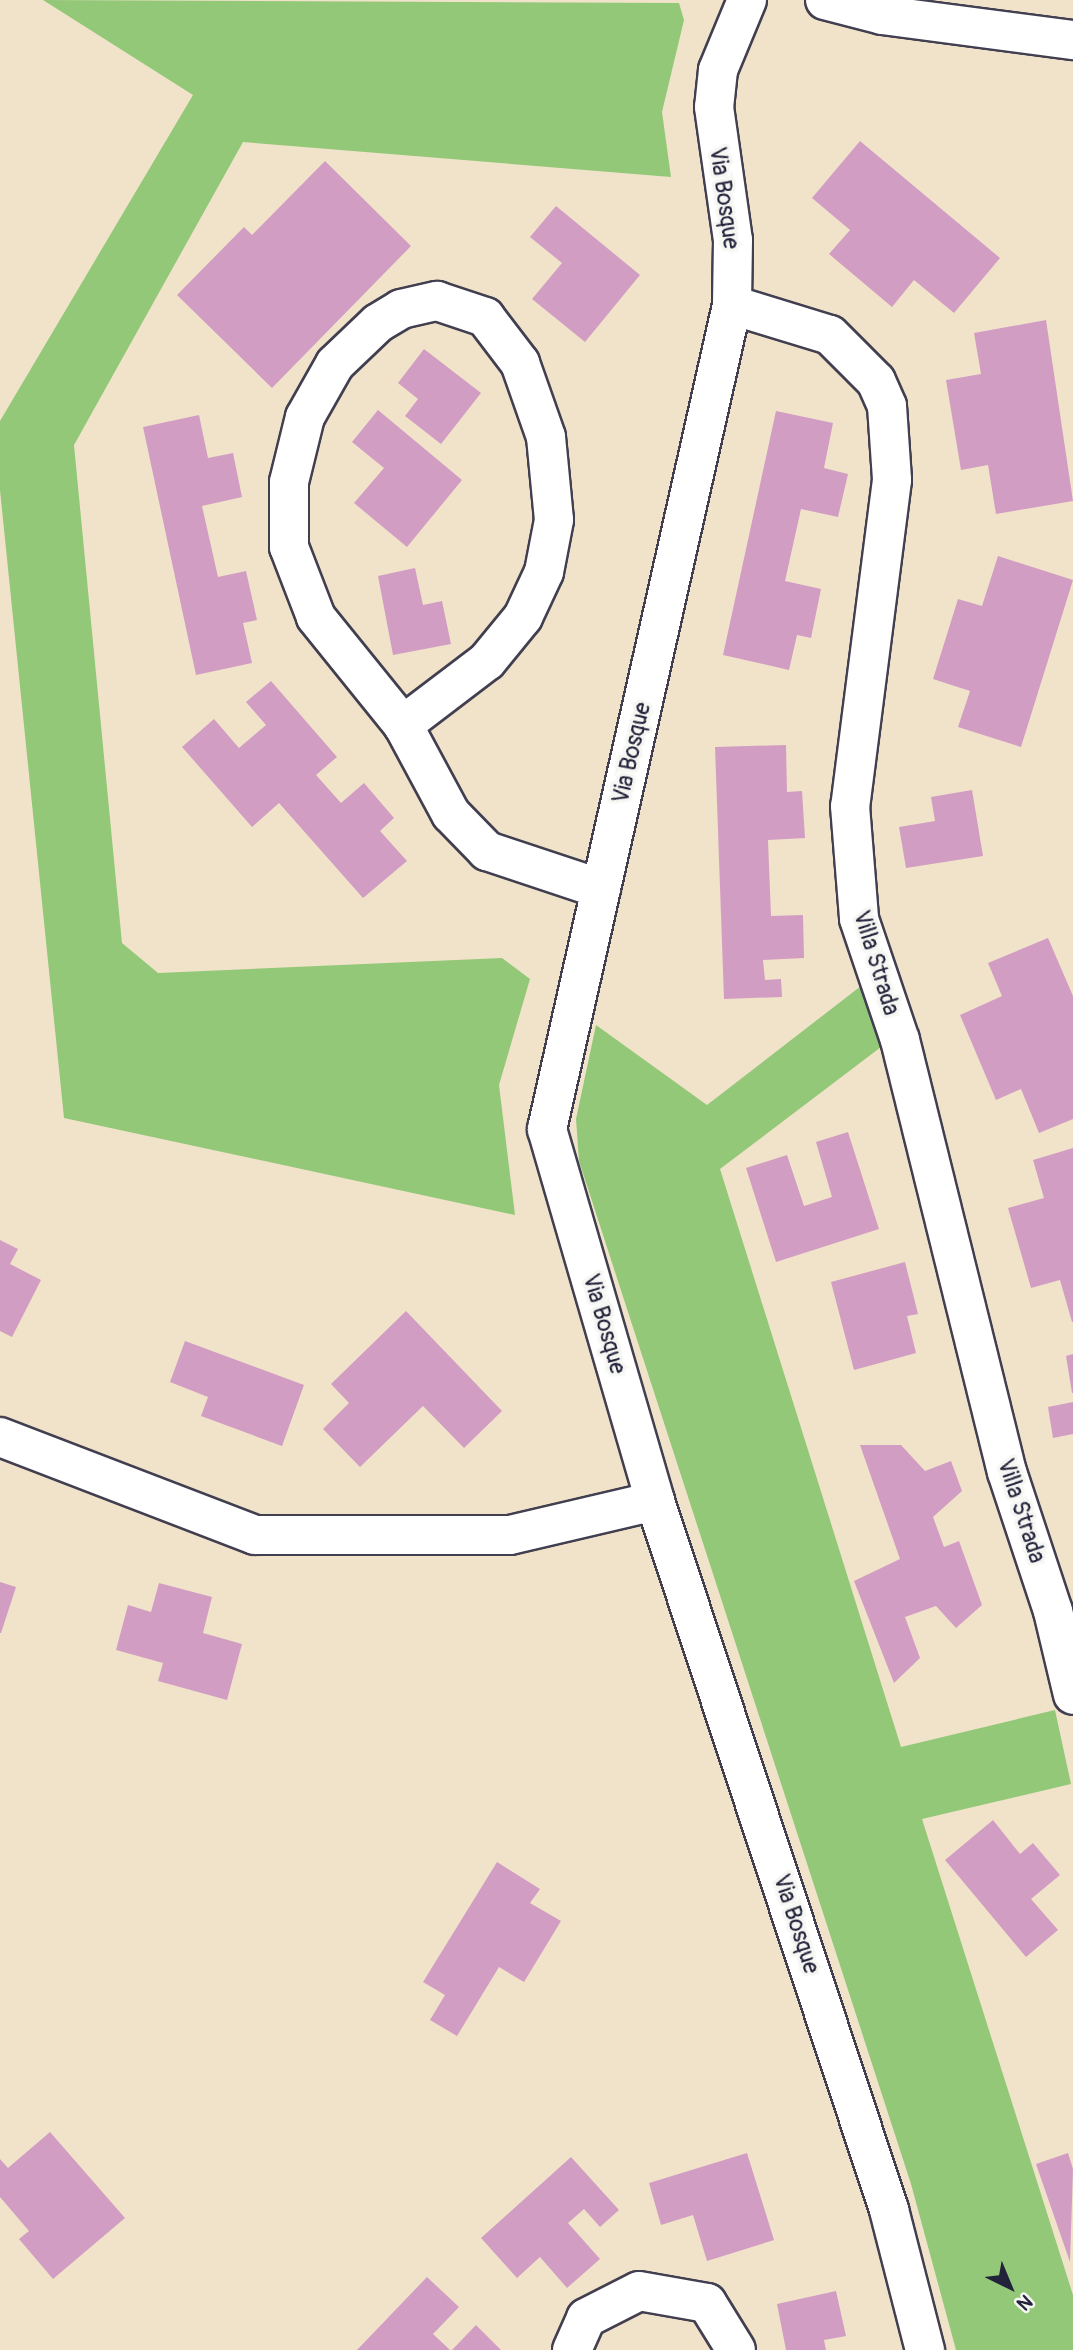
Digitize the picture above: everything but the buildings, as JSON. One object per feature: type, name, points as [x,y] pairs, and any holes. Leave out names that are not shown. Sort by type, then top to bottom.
[{"type":"street","name":"Via Bosque","points":[[747,0],[718,70],[714,107],[733,240],[732,305],[547,1129],[655,1501],[890,2210],[925,2350]]},
{"type":"street","points":[[825,0],[882,15],[1073,40]]},
{"type":"street","points":[[403,725],[487,662],[523,617],[544,572],[554,520],[548,446],[520,363],[485,317],[438,301],[401,309],[378,323],[335,365],[304,417],[288,493],[289,547],[316,617],[403,725],[452,814],[487,851],[601,889]]},
{"type":"street","name":"Villa Strada","points":[[732,305],[830,335],[876,381],[887,407],[892,480],[850,806],[859,919],[900,1040],[1007,1472],[1054,1611],[1073,1695]]},
{"type":"street","points":[[0,1437],[254,1535],[510,1535],[655,1501]]},
{"type":"street","points":[[572,2350],[586,2318],[639,2291],[707,2303],[736,2350]]},
{"type":"green space","points":[[43,0],[679,3],[684,20],[662,112],[671,177],[243,142],[74,445],[122,943],[158,973],[502,958],[530,979],[499,1085],[515,1215],[64,1118],[0,490],[0,421],[193,95]]},
{"type":"green space","points":[[861,986],[881,1047],[720,1169],[901,1747],[1055,1710],[1071,1784],[922,1819],[1073,2295],[1073,2350],[956,2350],[911,2184],[579,1161],[576,1119],[596,1025],[707,1105]]}]
